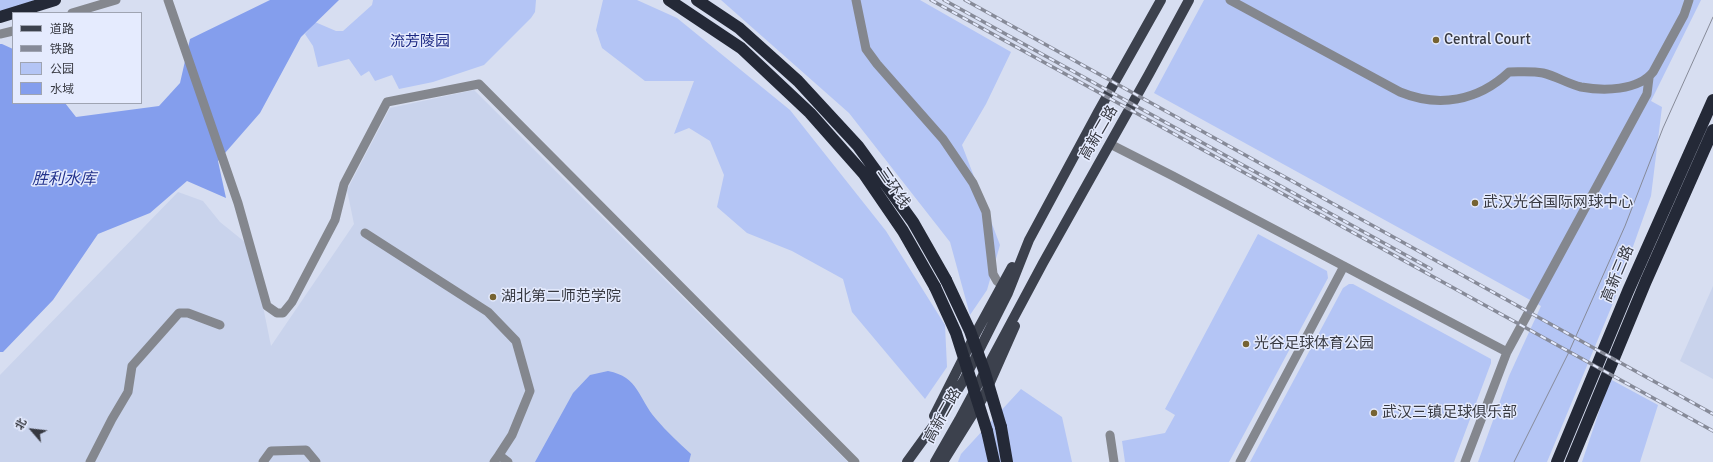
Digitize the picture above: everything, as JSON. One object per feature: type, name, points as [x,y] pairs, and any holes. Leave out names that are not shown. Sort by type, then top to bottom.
[{"type":"highway","points":[[14,12],[55,0]]},
{"type":"highway","name":"三环线","points":[[669,0],[741,48],[810,113],[864,174],[902,231],[935,287],[956,333],[988,431],[994,462]]},
{"type":"highway","name":"三环线","points":[[697,0],[739,28],[798,81],[858,146],[913,222],[946,280],[970,331],[1001,427],[1007,462]]},
{"type":"highway","points":[[0,16],[12,13]]},
{"type":"highway","name":"高新三路","points":[[1557,462],[1628,291],[1713,100]]},
{"type":"highway","name":"高新三路","points":[[1571,462],[1646,281],[1713,130]]},
{"type":"main road","name":"高新二路","points":[[924,437],[970,345],[1161,0]]},
{"type":"main road","name":"高新二路","points":[[943,462],[989,386],[1043,263],[1110,144],[1188,0]]},
{"type":"main road","name":"高新三路","points":[[1646,281],[1713,141]]},
{"type":"main road","name":"高新二路","points":[[907,462],[964,380],[1008,293],[1029,240]]},
{"type":"main road","name":"高新二路","points":[[935,462],[1036,280]]},
{"type":"street","points":[[75,12],[116,0]]},
{"type":"street","points":[[168,0],[238,203],[267,306],[277,313],[283,314],[292,302],[335,220],[344,184],[387,102],[479,84],[855,462]]},
{"type":"street","points":[[856,0],[866,49],[877,64],[943,138],[973,183],[986,212],[993,274],[997,281],[1003,286]]},
{"type":"street","points":[[1230,0],[1400,92],[1425,100],[1449,101],[1470,97],[1491,87],[1509,72],[1541,73],[1593,89],[1630,86],[1649,78]]},
{"type":"street","points":[[1465,462],[1507,352],[1647,94],[1649,78],[1684,14],[1689,0]]},
{"type":"street","points":[[0,34],[12,31]]},
{"type":"street","points":[[1110,144],[1507,352]]},
{"type":"street","points":[[365,233],[488,312],[516,341],[530,391],[512,435],[496,459],[508,462]]},
{"type":"street","points":[[1240,462],[1344,266]]},
{"type":"street","points":[[90,462],[128,392],[132,366],[179,313],[188,313],[220,325]]},
{"type":"street","points":[[1110,435],[1114,462]]},
{"type":"street","points":[[263,462],[271,451],[306,450],[316,462]]},
{"type":"shaded area","name":"湖北第二师范学院","points":[[474,90],[848,462],[0,462],[0,375],[178,192],[203,201],[220,222],[251,247],[271,346],[354,224],[347,190],[390,108]]},
{"type":"shaded area","points":[[1713,286],[1713,379],[1680,361]]},
{"type":"green space","points":[[0,0],[45,0],[0,12]]},
{"type":"green space","name":"流芳陵园","points":[[373,0],[536,0],[535,12],[531,18],[484,65],[433,82],[399,89],[392,75],[375,81],[369,71],[361,76],[349,59],[318,67],[313,46],[305,34],[315,22],[336,31],[343,31],[372,5]]},
{"type":"green space","points":[[603,0],[637,0],[677,18],[790,110],[886,231],[945,325],[947,367],[925,399],[852,312],[843,279],[792,251],[747,233],[717,207],[724,175],[710,141],[689,128],[674,134],[694,81],[645,81],[602,48],[596,30]]},
{"type":"green space","points":[[721,0],[920,0],[1011,52],[986,104],[962,145],[1000,245],[987,290],[970,315],[950,242],[849,113]]},
{"type":"green space","name":"武汉光谷国际网球中心","points":[[1204,0],[1701,0],[1651,101],[1662,107],[1651,196],[1613,303],[1547,462],[1478,462],[1509,376],[1541,306],[1154,93]]},
{"type":"green space","name":"光谷足球体育公园","points":[[1258,234],[1327,271],[1328,278],[1229,462],[1125,462],[1122,441],[1165,433],[1175,415],[1165,409]]},
{"type":"green space","name":"武汉三镇足球俱乐部","points":[[1349,284],[1353,284],[1491,359],[1491,363],[1454,462],[1250,462],[1343,288]]},
{"type":"green space","points":[[1610,379],[1658,405],[1640,462],[1582,462]]},
{"type":"green space","points":[[1021,389],[1062,417],[1072,462],[958,462],[961,454]]},
{"type":"water","name":"胜利水库","points":[[270,0],[339,0],[301,37],[260,113],[218,161],[226,198],[187,181],[150,213],[98,234],[53,300],[3,352],[0,352],[0,44],[12,49],[12,104],[66,104],[76,117],[159,106],[180,83],[190,39]]},
{"type":"water","points":[[608,371],[626,378],[632,383],[656,419],[691,454],[689,462],[535,462],[573,393],[590,375]]},
{"type":"tram line","points":[[1514,462],[1568,354],[1625,226],[1663,128],[1713,17]]},
{"type":"railway","points":[[931,0],[1713,431]]},
{"type":"railway","points":[[944,0],[1431,269]]},
{"type":"railway","points":[[965,0],[1713,414]]},
{"type":"place","name":"Central Court","points":[[1436,40]]},
{"type":"place","name":"武汉光谷国际网球中心","points":[[1475,203]]},
{"type":"place","name":"湖北第二师范学院","points":[[493,297]]},
{"type":"place","name":"光谷足球体育公园","points":[[1246,344]]},
{"type":"place","name":"武汉三镇足球俱乐部","points":[[1374,413]]}]
